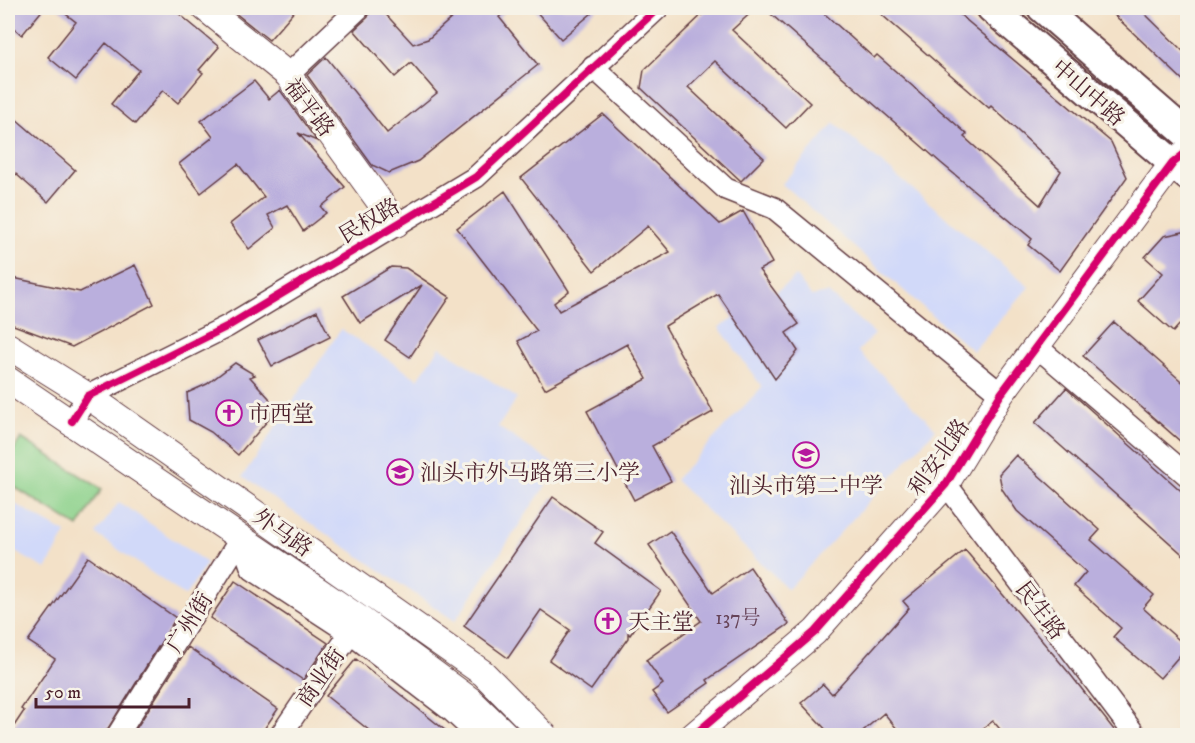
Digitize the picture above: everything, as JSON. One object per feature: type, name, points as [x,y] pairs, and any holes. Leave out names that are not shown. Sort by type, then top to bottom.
[{"type":"main road","name":"中山中路","points":[[991,8],[1183,163]]},
{"type":"main road","name":"中山中路","points":[[1042,8],[1188,135]]},
{"type":"street","name":"福平路","points":[[205,8],[288,75],[396,225]]},
{"type":"street","points":[[288,75],[359,8]]},
{"type":"street","name":"民权路","points":[[88,396],[228,326],[476,177],[593,68],[649,10]]},
{"type":"street","points":[[593,68],[726,189],[774,208],[1001,394]]},
{"type":"street","name":"利安北路","points":[[693,735],[815,632],[946,484],[1001,394],[1036,346],[1183,163]]},
{"type":"street","name":"外马路","points":[[8,346],[88,396],[483,673],[545,735]]},
{"type":"street","points":[[1036,346],[1188,476]]},
{"type":"street","name":"外马路","points":[[8,380],[72,421],[241,538],[355,626],[470,699],[507,735]]},
{"type":"street","points":[[72,421],[88,396]]},
{"type":"street","name":"民生路","points":[[946,484],[1136,735]]},
{"type":"street","name":"广州街","points":[[117,735],[241,538]]},
{"type":"street","points":[[355,626],[479,735]]},
{"type":"street","name":"商业街","points":[[280,735],[355,626]]},
{"type":"shaded area","points":[[834,123],[1029,287],[973,351],[782,184]]},
{"type":"shaded area","name":"汕头市第二中学","points":[[796,276],[811,296],[828,293],[875,334],[858,351],[936,429],[788,589],[675,480],[762,387],[719,327],[775,293]]},
{"type":"shaded area","name":"汕头市外马路第三小学","points":[[341,329],[418,379],[440,347],[517,398],[498,427],[558,467],[455,621],[242,477]]},
{"type":"shaded area","points":[[8,500],[66,533],[46,569],[8,548]]},
{"type":"shaded area","points":[[119,502],[207,563],[185,596],[96,534]]},
{"type":"green space","points":[[21,438],[102,489],[78,527],[8,483],[8,459]]},
{"type":"building","points":[[8,8],[44,8],[22,35],[8,23]]},
{"type":"building","points":[[58,8],[172,8],[219,47],[199,70],[203,73],[178,103],[163,90],[135,124],[111,104],[139,70],[106,43],[76,80],[48,57],[76,22]]},
{"type":"building","points":[[229,8],[297,8],[269,40]]},
{"type":"building","points":[[371,8],[380,8],[413,44],[428,39],[463,8],[509,8],[499,17],[538,65],[418,161],[389,173],[372,165],[307,75],[326,57],[387,133],[437,93],[411,63],[395,77],[354,30],[368,17]]},
{"type":"building","points":[[533,8],[598,8],[561,39]]},
{"type":"building","points":[[709,8],[756,8],[732,30],[810,103],[786,128],[715,61],[688,87],[764,158],[741,181],[641,88],[644,70]]},
{"type":"building","points":[[764,8],[818,8],[874,58],[877,55],[967,134],[964,137],[1040,205],[1061,171],[991,106],[989,108],[874,8],[952,8],[1111,142],[1127,177],[1060,271],[1028,245],[1032,239],[941,163]]},
{"type":"building","points":[[1107,8],[1139,8],[1188,56],[1188,85]]},
{"type":"building","points":[[254,81],[269,99],[280,90],[317,141],[298,133],[345,187],[321,207],[326,213],[303,231],[287,205],[268,215],[275,228],[249,249],[230,224],[264,197],[238,164],[201,193],[179,164],[213,137],[201,121]]},
{"type":"building","points":[[8,112],[75,170],[48,202],[8,167]]},
{"type":"building","points":[[603,114],[720,224],[743,211],[772,263],[759,270],[799,324],[786,333],[798,351],[775,379],[718,294],[665,326],[713,412],[652,446],[671,481],[634,500],[587,411],[647,379],[627,344],[545,389],[518,341],[537,331],[457,228],[505,191],[569,291],[554,303],[559,311],[670,252],[648,226],[594,271],[521,178]]},
{"type":"building","points":[[1188,231],[1188,315],[1173,332],[1138,301],[1163,273],[1145,257],[1164,236]]},
{"type":"building","points":[[135,265],[154,304],[72,347],[8,323],[8,277],[80,292]]},
{"type":"building","points":[[391,267],[406,268],[450,297],[410,357],[385,340],[422,285],[360,323],[343,296]]},
{"type":"building","points":[[317,311],[330,337],[272,366],[258,340]]},
{"type":"building","points":[[1114,322],[1188,387],[1188,448],[1083,356]]},
{"type":"building","name":"市西堂","points":[[235,363],[255,375],[250,377],[269,398],[272,407],[269,419],[238,455],[211,432],[189,420],[187,393],[207,384]]},
{"type":"building","points":[[1066,388],[1188,497],[1188,559],[1035,423]]},
{"type":"building","points":[[1016,455],[1100,530],[1091,540],[1154,595],[1143,608],[1187,647],[1160,678],[1113,637],[1121,628],[1074,586],[1086,572],[1017,511],[1002,489],[999,474]]},
{"type":"building","points":[[553,497],[603,532],[595,543],[661,591],[630,635],[628,633],[628,638],[591,690],[549,660],[570,630],[541,610],[508,658],[464,626]]},
{"type":"building","points":[[670,531],[713,593],[750,567],[789,624],[707,680],[709,683],[667,712],[652,692],[663,684],[646,660],[701,621],[649,545]]},
{"type":"building","points":[[965,550],[1070,674],[1118,735],[1005,735],[993,721],[974,735],[902,735],[884,713],[858,735],[831,735],[801,703],[823,684],[832,694],[909,608],[903,601]]},
{"type":"building","points":[[88,557],[176,618],[104,735],[8,735],[24,711],[21,709],[55,659],[28,641]]},
{"type":"building","points":[[235,581],[328,643],[303,680],[210,618]]},
{"type":"building","points":[[188,647],[278,709],[260,735],[132,735]]},
{"type":"building","points":[[356,659],[451,735],[375,735],[326,696]]},
{"type":"cycle path","points":[[72,421],[88,396],[228,326],[476,177],[658,8]]},
{"type":"cycle path","points":[[693,736],[815,632],[946,484],[1001,394],[1173,163],[1188,151]]},
{"type":"place","name":"市西堂","points":[[229,413]]},
{"type":"place","name":"汕头市第二中学","points":[[806,455]]},
{"type":"place","name":"汕头市外马路第三小学","points":[[400,472]]},
{"type":"place","name":"天主堂","points":[[608,621]]}]
